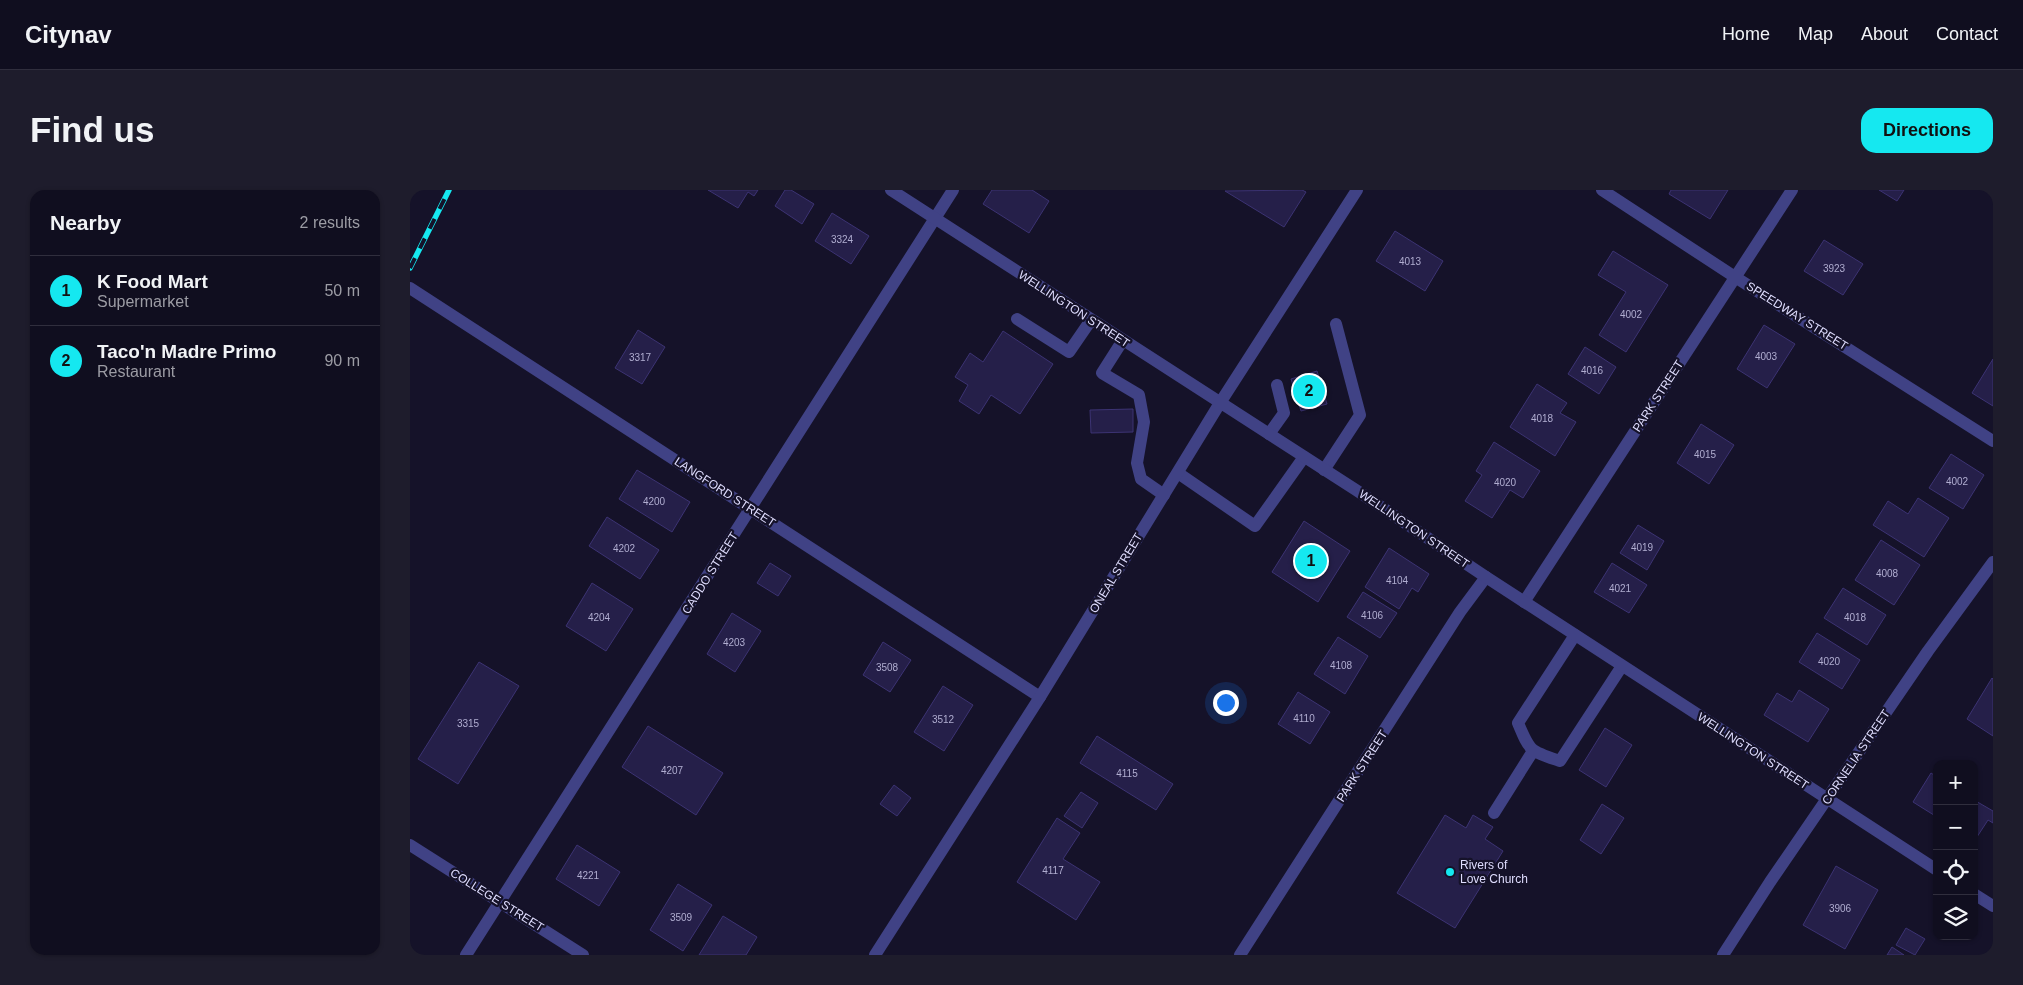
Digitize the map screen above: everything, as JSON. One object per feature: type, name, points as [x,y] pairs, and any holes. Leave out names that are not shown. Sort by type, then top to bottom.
[{"type":"street","name":"WELLINGTON STREET","points":[[891,190],[1933,867]]},
{"type":"street","name":"CADDO STREET","points":[[466,955],[953,190]]},
{"type":"street","name":"ONEAL STREET","points":[[875,955],[1040,697],[1220,403],[1357,190]]},
{"type":"street","name":"SPEEDWAY STREET","points":[[1602,190],[1993,441]]},
{"type":"street","name":"PARK STREET","points":[[1524,602],[1792,190]]},
{"type":"street","name":"LANGFORD STREET","points":[[410,288],[1040,697]]},
{"type":"street","points":[[1017,319],[1069,352],[1091,320]]},
{"type":"street","points":[[1324,470],[1360,415],[1336,324]]},
{"type":"street","points":[[1123,340],[1102,373],[1139,395],[1144,422],[1137,463],[1141,478],[1164,495]]},
{"type":"street","points":[[1269,434],[1284,414],[1277,385]]},
{"type":"street","points":[[1178,473],[1256,526],[1304,457]]},
{"type":"street","name":"CORNELIA STREET","points":[[1723,955],[1827,799],[1928,652],[1993,562]]},
{"type":"street","name":"PARK STREET","points":[[1240,955],[1460,612],[1486,577]]},
{"type":"street","points":[[1575,635],[1518,723],[1528,748],[1560,761],[1622,666]]},
{"type":"street","points":[[1494,813],[1533,751]]},
{"type":"street","name":"COLLEGE STREET","points":[[410,845],[583,955]]},
{"type":"street","points":[[1976,895],[1993,906]]},
{"type":"building","points":[[708,190],[758,190],[754,196],[748,192],[738,208]]},
{"type":"building","points":[[785,190],[791,190],[814,204],[802,224],[775,206]]},
{"type":"building","points":[[992,190],[1032,190],[1049,201],[1029,233],[983,204]]},
{"type":"building","points":[[1302,190],[1306,192],[1284,227],[1225,191]]},
{"type":"building","points":[[1671,190],[1728,190],[1710,219],[1669,194]]},
{"type":"building","points":[[1879,190],[1904,190],[1897,201]]},
{"type":"building","points":[[832,213],[869,236],[851,264],[815,241]]},
{"type":"building","points":[[1395,231],[1443,261],[1425,291],[1376,261]]},
{"type":"building","points":[[1824,240],[1863,264],[1843,295],[1804,271]]},
{"type":"building","points":[[1613,251],[1668,285],[1626,352],[1599,335],[1626,292],[1598,275]]},
{"type":"building","points":[[1764,325],[1795,344],[1767,388],[1737,369]]},
{"type":"building","points":[[638,330],[665,347],[642,384],[615,368]]},
{"type":"building","points":[[1003,331],[1053,364],[1020,414],[991,395],[979,414],[959,401],[968,385],[955,377],[970,353],[983,362]]},
{"type":"building","points":[[1585,347],[1616,367],[1599,394],[1568,374]]},
{"type":"building","points":[[1993,359],[1993,406],[1972,393]]},
{"type":"building","points":[[1317,371],[1327,404],[1301,411],[1291,379]]},
{"type":"building","points":[[1537,384],[1567,403],[1560,413],[1576,422],[1555,456],[1510,427]]},
{"type":"building","points":[[1133,409],[1133,432],[1091,433],[1090,410]]},
{"type":"building","points":[[1701,424],[1734,445],[1709,484],[1677,463]]},
{"type":"building","points":[[1494,442],[1540,471],[1523,498],[1510,490],[1492,518],[1465,501],[1482,475],[1476,471]]},
{"type":"building","points":[[1951,454],[1984,475],[1963,509],[1929,488]]},
{"type":"building","points":[[637,470],[690,502],[672,532],[619,499]]},
{"type":"building","points":[[1918,498],[1949,518],[1924,557],[1873,525],[1888,501],[1908,514]]},
{"type":"building","points":[[607,517],[659,550],[640,579],[589,546]]},
{"type":"building","points":[[1304,521],[1350,551],[1318,602],[1272,572]]},
{"type":"building","points":[[1638,525],[1664,541],[1647,570],[1620,553]]},
{"type":"building","points":[[1881,540],[1920,565],[1894,605],[1855,580]]},
{"type":"building","points":[[1389,548],[1429,574],[1418,592],[1412,588],[1399,609],[1365,587]]},
{"type":"building","points":[[770,563],[791,576],[778,596],[757,583]]},
{"type":"building","points":[[1612,563],[1647,585],[1629,613],[1594,592]]},
{"type":"building","points":[[592,583],[633,609],[606,651],[566,626]]},
{"type":"building","points":[[1843,588],[1886,615],[1867,645],[1824,618]]},
{"type":"building","points":[[1363,592],[1397,613],[1380,638],[1347,617]]},
{"type":"building","points":[[732,613],[761,631],[735,672],[707,654]]},
{"type":"building","points":[[1817,633],[1860,660],[1842,689],[1799,662]]},
{"type":"building","points":[[1338,637],[1368,656],[1345,694],[1314,674]]},
{"type":"building","points":[[883,642],[911,660],[890,692],[863,675]]},
{"type":"building","points":[[479,662],[519,686],[458,784],[418,759]]},
{"type":"building","points":[[1993,679],[1993,736],[1967,719]]},
{"type":"building","points":[[943,686],[973,705],[944,751],[914,732]]},
{"type":"building","points":[[1799,690],[1829,709],[1808,742],[1764,715],[1777,693],[1792,702]]},
{"type":"building","points":[[1298,692],[1330,712],[1310,744],[1278,724]]},
{"type":"building","points":[[648,726],[723,773],[696,815],[622,767]]},
{"type":"building","points":[[1605,728],[1632,745],[1606,787],[1579,770]]},
{"type":"building","points":[[1097,736],[1173,784],[1156,810],[1080,763]]},
{"type":"building","points":[[1931,773],[1933,774],[1933,814],[1913,802]]},
{"type":"building","points":[[894,785],[911,798],[897,816],[880,804]]},
{"type":"building","points":[[1081,792],[1098,803],[1082,828],[1064,816]]},
{"type":"building","points":[[1978,802],[1993,811],[1993,823],[1988,820],[1978,835]]},
{"type":"building","points":[[1602,804],[1624,818],[1601,854],[1580,840]]},
{"type":"building","name":"Rivers of Love Church","points":[[1445,815],[1466,828],[1473,815],[1493,827],[1485,839],[1503,851],[1455,928],[1397,893]]},
{"type":"building","points":[[1057,818],[1080,833],[1063,859],[1100,882],[1076,920],[1017,882]]},
{"type":"building","points":[[577,845],[620,872],[599,906],[556,879]]},
{"type":"building","points":[[1836,866],[1878,890],[1845,949],[1803,925]]},
{"type":"building","points":[[678,884],[712,905],[683,951],[650,930]]},
{"type":"building","points":[[723,916],[757,937],[746,955],[699,955]]},
{"type":"building","points":[[1906,928],[1925,939],[1915,955],[1896,945]]},
{"type":"building","points":[[1892,947],[1904,955],[1887,955]]},
{"type":"railway","points":[[410,268],[449,190]]},
{"type":"place","name":"Taco'n Madre Primo","points":[[1309,391]]},
{"type":"place","name":"K Food Mart","points":[[1311,561]]},
{"type":"place","name":"Rivers of Love Church","points":[[1450,872]]}]
